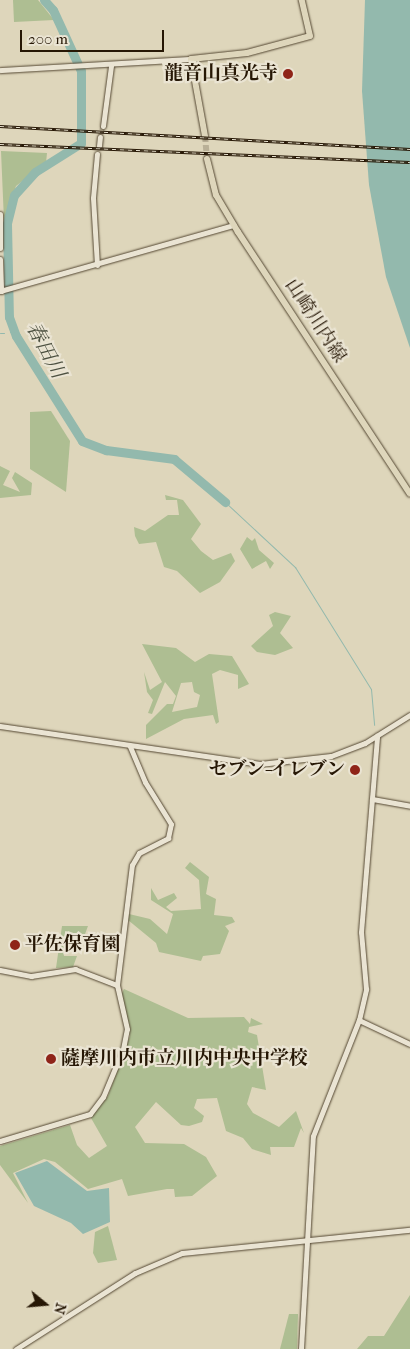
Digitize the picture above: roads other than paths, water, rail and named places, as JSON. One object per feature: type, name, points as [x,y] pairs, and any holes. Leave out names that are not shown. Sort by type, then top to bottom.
[{"type":"main road","points":[[205,136],[190,59],[246,53],[310,36],[302,0]]},
{"type":"main road","name":"山崎川内線","points":[[207,159],[216,195],[234,225],[410,494]]},
{"type":"street","points":[[0,70],[111,66],[190,59]]},
{"type":"street","points":[[102,126],[111,66]]},
{"type":"street","points":[[99,146],[100,137]]},
{"type":"street","points":[[97,154],[93,198],[97,265]]},
{"type":"street","points":[[0,214],[0,248]]},
{"type":"street","points":[[0,260],[2,291],[234,225]]},
{"type":"street","points":[[0,726],[240,762],[283,763],[332,756],[377,736],[410,715]]},
{"type":"street","points":[[301,1349],[314,1126],[359,1020],[366,990],[361,932],[377,736]]},
{"type":"street","points":[[0,1141],[82,1118],[98,1108],[126,1037],[117,985],[134,862],[139,853],[164,842],[171,828],[167,812],[151,794],[130,746]]},
{"type":"street","points":[[372,799],[410,806]]},
{"type":"street","points":[[0,970],[31,976],[75,969],[117,985]]},
{"type":"street","points":[[359,1020],[410,1044]]},
{"type":"street","points":[[16,1349],[164,1259],[198,1250],[410,1230]]},
{"type":"water","points":[[365,0],[410,0],[410,348],[386,277],[369,185],[362,91]]},
{"type":"water","points":[[47,1161],[87,1191],[109,1188],[110,1222],[83,1234],[71,1223],[34,1206],[15,1173]]},
{"type":"waterway","name":"春田川","points":[[44,0],[53,10],[81,71],[81,143],[35,172],[14,195],[7,224],[9,317],[16,336],[82,441],[106,450],[174,459],[225,502]]},
{"type":"waterway","name":"春田川","points":[[10,332],[15,332]]},
{"type":"waterway","points":[[225,502],[295,567],[371,689],[374,725]]},
{"type":"tunnel","points":[[100,137],[103,126]]},
{"type":"tunnel","points":[[205,136],[207,159]]},
{"type":"railway","points":[[0,126],[410,149]]},
{"type":"railway","points":[[0,144],[410,162]]},
{"type":"place","name":"龍音山真光寺","points":[[288,74]]},
{"type":"place","name":"セブン-イレブン","points":[[355,770]]},
{"type":"place","name":"平佐保育園","points":[[15,945]]},
{"type":"place","name":"薩摩川内市立川内中央中学校","points":[[51,1059]]}]
